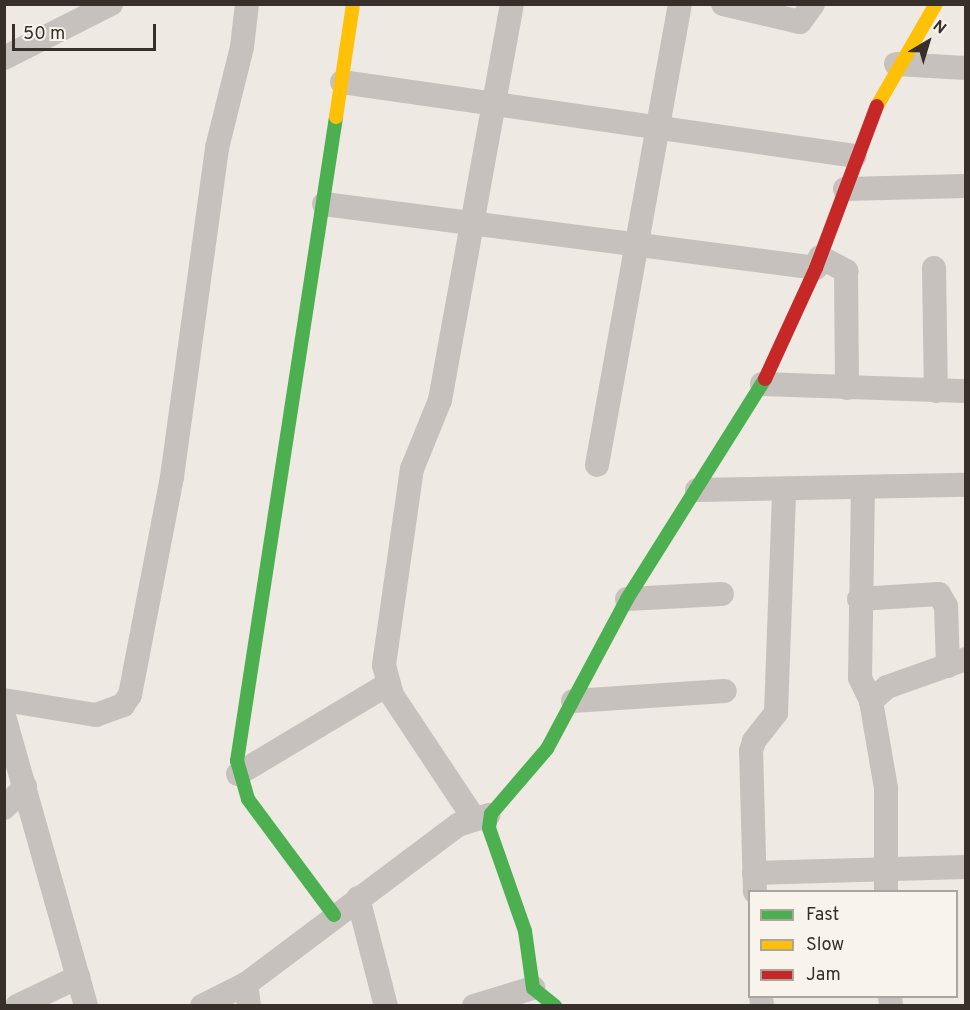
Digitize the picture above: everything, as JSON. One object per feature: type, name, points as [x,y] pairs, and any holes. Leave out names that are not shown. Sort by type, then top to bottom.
[{"type":"street","points":[[4,58],[111,4]]},
{"type":"street","points":[[4,700],[96,715],[123,705],[130,695],[172,477],[217,148],[242,47],[247,4]]},
{"type":"street","points":[[334,915],[248,799],[238,774],[353,4]]},
{"type":"street","points":[[512,4],[469,222],[440,400],[412,468],[384,665],[387,685],[489,828],[525,931],[532,988],[555,1005]]},
{"type":"street","points":[[597,465],[680,4]]},
{"type":"street","points":[[723,4],[800,22],[813,4]]},
{"type":"street","points":[[205,1004],[247,995],[334,915],[482,816],[547,749],[627,599],[762,384],[818,263],[855,156],[896,64],[936,4]]},
{"type":"street","points":[[896,64],[966,68]]},
{"type":"street","points":[[342,82],[428,96],[494,102],[656,130],[855,156]]},
{"type":"street","points":[[845,189],[966,186]]},
{"type":"street","points":[[324,204],[469,222],[638,247],[818,263],[846,271],[847,388]]},
{"type":"street","points":[[934,268],[936,391]]},
{"type":"street","points":[[762,384],[966,391]]},
{"type":"street","points":[[697,490],[966,485]]},
{"type":"street","points":[[863,487],[859,599],[861,678],[871,701],[886,788],[887,880]]},
{"type":"street","points":[[784,490],[776,712],[754,741],[751,751],[754,882],[887,880],[966,867]]},
{"type":"street","points":[[627,599],[722,594]]},
{"type":"street","points":[[859,599],[939,594],[946,606],[957,662],[880,691],[871,701]]},
{"type":"street","points":[[238,774],[387,685]]},
{"type":"street","points":[[573,701],[725,691]]},
{"type":"street","points":[[4,716],[86,1005]]},
{"type":"street","points":[[4,808],[25,787]]},
{"type":"street","points":[[358,898],[386,1005]]},
{"type":"street","points":[[17,1005],[78,977]]},
{"type":"street","points":[[474,1005],[532,988]]},
{"type":"traffic: fast","points":[[334,915],[248,799],[237,761],[336,117]]},
{"type":"traffic: fast","points":[[555,1006],[533,988],[525,931],[489,828],[491,814],[547,749],[627,599],[765,379]]},
{"type":"traffic: slow","points":[[336,117],[353,4]]},
{"type":"traffic: slow","points":[[877,106],[936,4]]},
{"type":"traffic: jam","points":[[765,379],[816,268],[877,106]]}]
